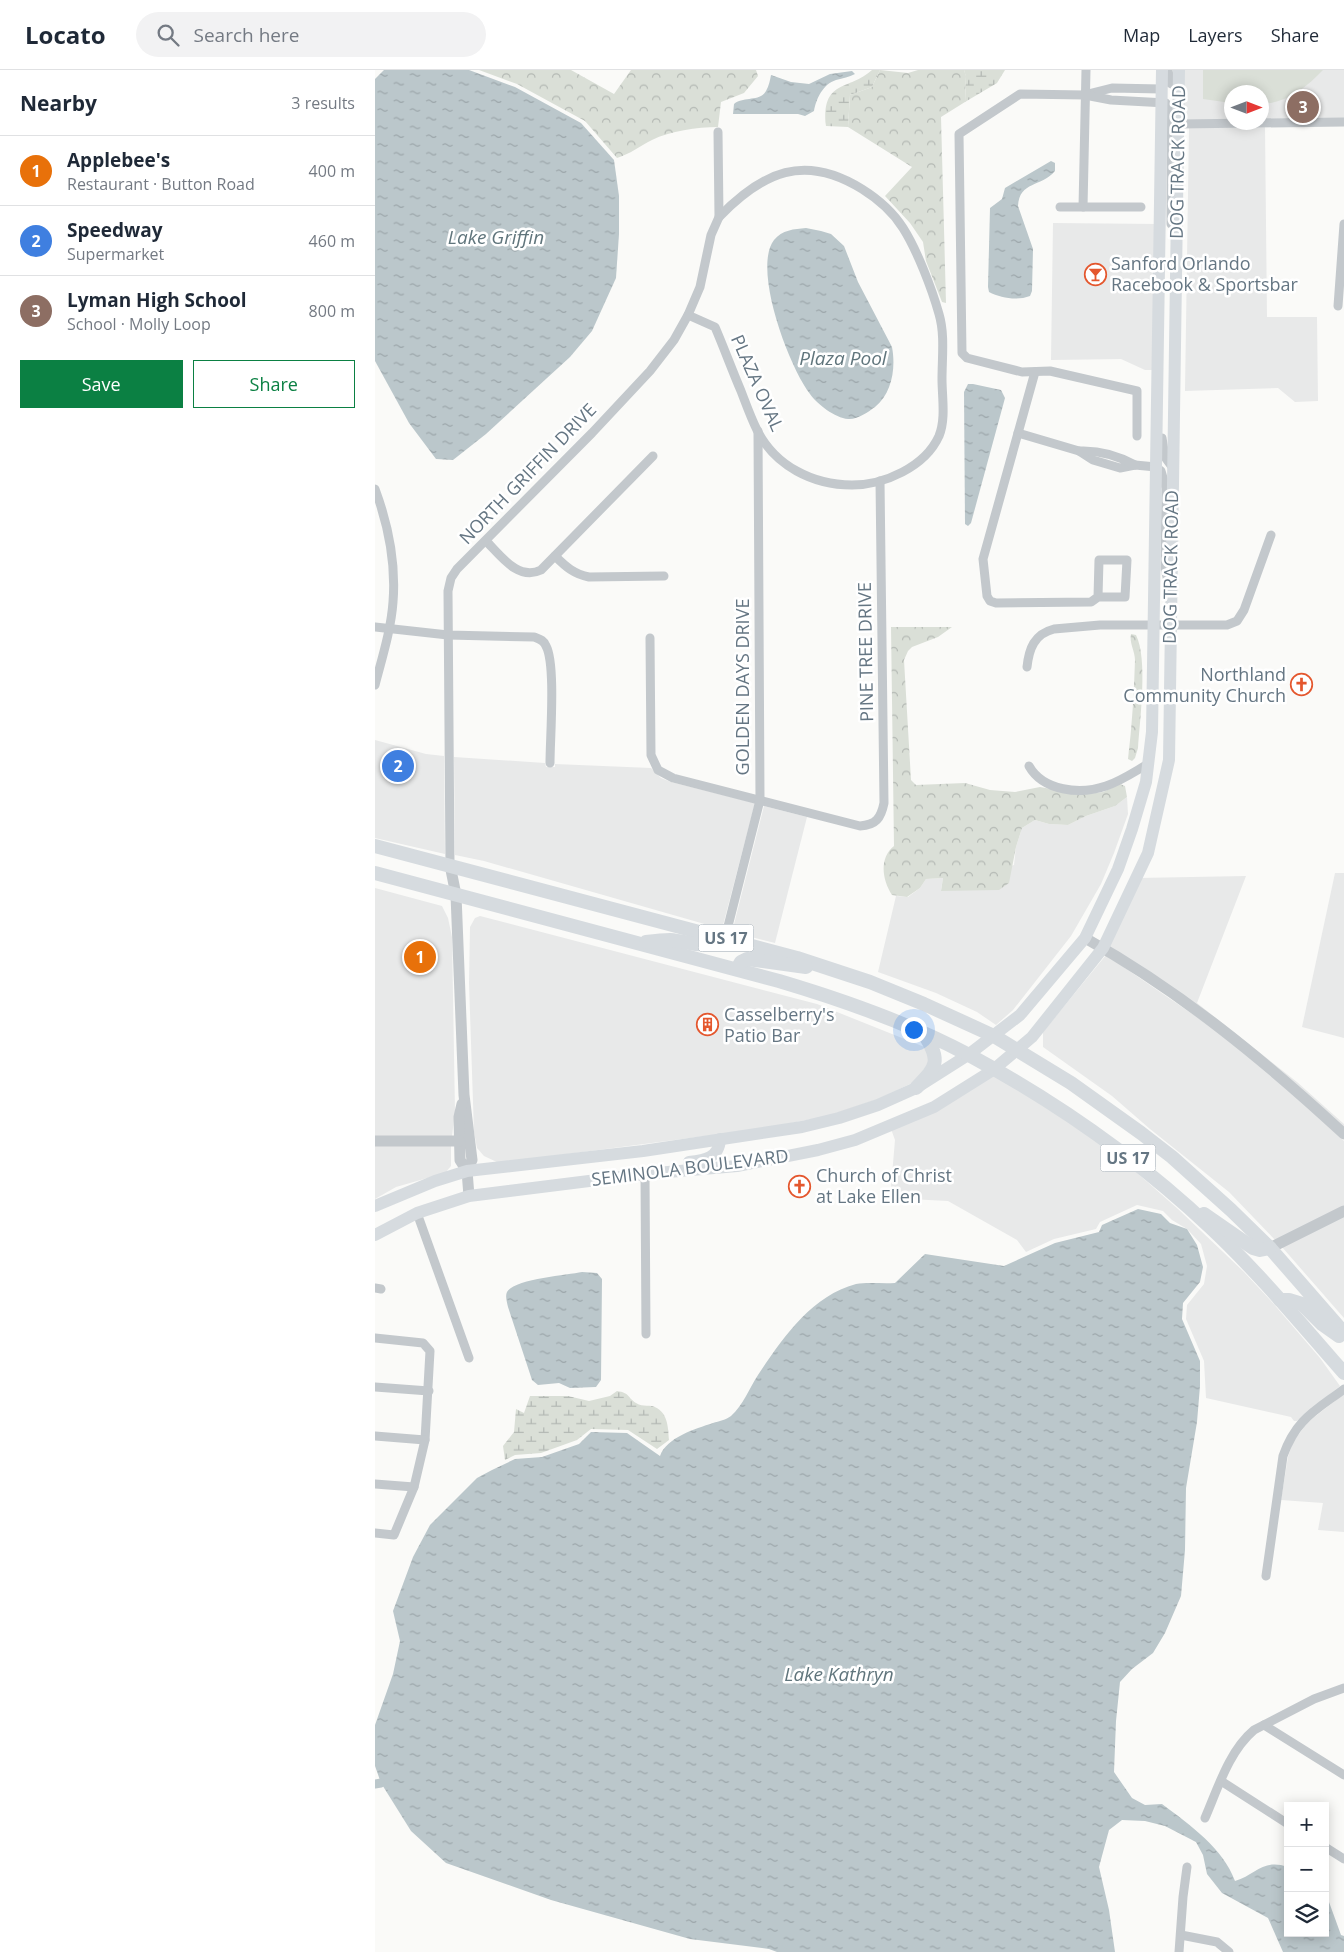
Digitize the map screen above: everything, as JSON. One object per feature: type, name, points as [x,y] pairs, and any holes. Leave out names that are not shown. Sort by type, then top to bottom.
[{"type":"main road","name":"DOG TRACK ROAD","points":[[993,1036],[1020,1015],[1085,938],[1119,869],[1143,791],[1148,764],[1152,732],[1161,70]]},
{"type":"main road","name":"DOG TRACK ROAD","points":[[1018,1050],[1035,1035],[1103,948],[1148,852],[1169,760],[1179,70]]},
{"type":"main road","name":"US 17","points":[[375,846],[725,938],[832,969],[924,1004],[993,1036],[1071,1083],[1141,1133],[1199,1180],[1270,1248],[1344,1333]]},
{"type":"main road","name":"US 17","points":[[375,874],[737,969],[823,994],[863,1008],[968,1055],[1054,1105],[1154,1178],[1236,1253],[1344,1373]]},
{"type":"main road","points":[[636,943],[669,940],[706,945],[715,944],[725,938]]},
{"type":"main road","points":[[737,969],[741,962],[752,959],[783,965],[832,969]]},
{"type":"main road","points":[[916,1088],[933,1070],[935,1060],[933,1048],[924,1034]]},
{"type":"main road","name":"SEMINOLA BOULEVARD","points":[[375,1206],[435,1180],[467,1171],[643,1151],[802,1127],[839,1118],[916,1088],[968,1055],[993,1036]]},
{"type":"main road","name":"SEMINOLA BOULEVARD","points":[[375,1235],[417,1213],[469,1196],[645,1174],[737,1166],[818,1150],[855,1140],[934,1107],[993,1070],[1018,1050]]},
{"type":"main road","points":[[645,1174],[651,1168],[658,1166],[709,1159],[719,1149],[720,1139]]},
{"type":"main road","points":[[1180,1200],[1218,1222],[1253,1248],[1260,1250],[1270,1248]]},
{"type":"main road","points":[[1280,1300],[1289,1300],[1302,1304],[1322,1324],[1344,1340]]},
{"type":"street","points":[[1083,207],[1086,70]]},
{"type":"street","points":[[1168,70],[1170,83],[1179,88]]},
{"type":"street","points":[[1085,95],[1112,88],[1161,95],[1171,110],[1170,265],[1171,274],[1176,281]]},
{"type":"street","points":[[1137,436],[1137,391],[1050,371],[1022,372],[967,358],[961,349],[959,134],[1020,94],[1085,95],[1119,100],[1161,95]]},
{"type":"street","points":[[1179,124],[1344,122]]},
{"type":"street","name":"NORTH GRIFFIN DRIVE","points":[[450,865],[448,591],[451,578],[457,569],[650,371],[674,340],[688,315],[700,287],[711,235],[719,217],[717,132]]},
{"type":"street","name":"PLAZA OVAL","points":[[688,315],[715,327],[758,431],[781,460],[813,479],[841,485],[858,485],[880,481],[900,473],[919,460],[932,448],[939,435],[943,421],[940,315],[915,250],[903,228],[891,212],[874,197],[834,174],[798,170],[780,174],[760,182],[740,196],[719,217]]},
{"type":"street","points":[[1060,207],[1141,207]]},
{"type":"street","points":[[1338,306],[1344,224]]},
{"type":"street","points":[[1159,276],[1165,297],[1162,445],[1167,462],[1173,468]]},
{"type":"street","points":[[1035,372],[983,559],[987,596],[990,601],[996,603],[1091,602],[1098,596],[1125,597],[1127,560],[1099,560],[1098,596]]},
{"type":"street","name":"GOLDEN DAYS DRIVE","points":[[725,938],[761,800],[758,431]]},
{"type":"street","points":[[1018,434],[1079,451],[1093,460],[1120,468],[1135,465]]},
{"type":"street","points":[[1079,451],[1097,450],[1119,457],[1135,465],[1156,468],[1161,471],[1166,482],[1165,568],[1171,593]]},
{"type":"street","points":[[1103,463],[1105,453]]},
{"type":"street","points":[[486,541],[515,569],[523,573],[533,574],[541,570],[653,456]]},
{"type":"street","name":"PINE TREE DRIVE","points":[[761,800],[860,826],[868,826],[877,821],[882,814],[884,803],[880,481]]},
{"type":"street","points":[[375,488],[382,509],[393,564],[393,602],[389,629],[375,685]]},
{"type":"street","points":[[1027,667],[1028,657],[1034,640],[1047,631],[1100,624],[1227,625],[1237,621],[1244,610],[1271,535]]},
{"type":"street","points":[[555,556],[569,570],[589,577],[664,576]]},
{"type":"street","points":[[375,627],[448,635],[534,637],[542,640],[546,645],[551,666],[550,763]]},
{"type":"street","points":[[650,638],[651,755],[658,770],[673,778],[761,800]]},
{"type":"street","points":[[1029,766],[1039,780],[1052,785],[1070,789],[1096,789],[1119,781],[1148,764]]},
{"type":"street","points":[[450,865],[456,895],[464,1095],[472,1160],[467,1171]]},
{"type":"street","points":[[1085,938],[1103,948],[1227,1032],[1293,1087],[1344,1134]]},
{"type":"street","points":[[464,1095],[459,1117],[459,1141],[460,1160],[467,1171],[469,1196]]},
{"type":"street","points":[[375,1141],[459,1141]]},
{"type":"street","points":[[645,1174],[646,1334]]},
{"type":"street","points":[[1270,1248],[1344,1211]]},
{"type":"street","points":[[417,1213],[469,1358]]},
{"type":"street","points":[[375,1338],[423,1342],[430,1351],[425,1440],[414,1487],[394,1535],[375,1534]]},
{"type":"street","points":[[375,1387],[429,1391]]},
{"type":"street","points":[[1266,1576],[1283,1456],[1288,1440],[1296,1427],[1304,1419],[1344,1388]]},
{"type":"street","points":[[375,1436],[425,1440]]},
{"type":"street","points":[[375,1484],[414,1487]]},
{"type":"street","points":[[1205,1818],[1237,1749],[1246,1737],[1264,1725],[1344,1688]]},
{"type":"street","points":[[1334,1691],[1344,1697]]},
{"type":"street","points":[[1264,1725],[1344,1775]]},
{"type":"street","points":[[1221,1781],[1284,1821]]},
{"type":"street","points":[[1329,1850],[1344,1859]]},
{"type":"street","points":[[1179,1952],[1187,1867]]},
{"type":"street","points":[[1181,1935],[1217,1942],[1229,1952]]},
{"type":"shaded area","points":[[1179,70],[1344,70],[1344,122],[1269,123],[1269,85],[1224,85],[1224,123],[1179,124]]},
{"type":"shaded area","points":[[1189,128],[1265,130],[1267,317],[1317,317],[1318,401],[1295,402],[1278,388],[1185,391]]},
{"type":"shaded area","points":[[1053,223],[1159,224],[1157,370],[1145,370],[1121,359],[1051,360]]},
{"type":"shaded area","points":[[375,740],[426,754],[444,756],[445,854],[375,838]]},
{"type":"shaded area","points":[[454,757],[545,763],[546,767],[555,767],[555,764],[651,768],[661,778],[671,782],[755,803],[722,929],[484,861],[455,855]]},
{"type":"shaded area","points":[[1127,797],[1128,814],[1101,884],[1071,936],[1013,1010],[996,1025],[977,1012],[936,993],[878,972],[896,896],[908,897],[920,888],[926,879],[943,878],[941,890],[1014,865],[1016,847],[1022,828],[1035,820],[1049,824],[1068,825],[1086,816],[1115,806]]},
{"type":"shaded area","points":[[764,806],[807,817],[775,943],[732,932]]},
{"type":"shaded area","points":[[1335,873],[1344,873],[1344,1038],[1302,1027]]},
{"type":"shaded area","points":[[1246,876],[1197,1003],[1297,1082],[1344,1124],[1344,1128],[1296,1084],[1103,948],[1137,878]]},
{"type":"shaded area","points":[[375,888],[442,906],[448,918],[452,937],[455,1112],[452,1136],[375,1137]]},
{"type":"shaded area","points":[[480,916],[817,1004],[927,1048],[930,1060],[916,1081],[881,1098],[828,1116],[759,1129],[499,1163],[484,1156],[477,1148],[474,1132],[469,983],[470,927],[475,918]]},
{"type":"shaded area","points":[[1106,955],[1223,1035],[1290,1090],[1344,1141],[1344,1206],[1276,1241],[1229,1192],[1112,1096],[1043,1047],[1043,1032]]},
{"type":"shaded area","points":[[994,1074],[1094,1135],[1178,1209],[1244,1272],[1272,1302],[1320,1358],[1340,1386],[1297,1421],[1294,1421],[1291,1417],[1206,1398],[1204,1361],[1186,1319],[1187,1305],[1204,1284],[1207,1266],[1201,1244],[1187,1229],[1172,1220],[1163,1211],[1137,1205],[1100,1222],[1096,1229],[1054,1239],[1026,1252],[1017,1240],[948,1201],[890,1198],[895,1140],[891,1129]]},
{"type":"shaded area","points":[[375,1145],[451,1145],[451,1166],[445,1173],[396,1187],[375,1199]]},
{"type":"shaded area","points":[[1344,1216],[1344,1318],[1282,1247]]},
{"type":"shaded area","points":[[1344,1394],[1344,1532],[1318,1530],[1323,1503],[1281,1500],[1288,1457],[1293,1442],[1308,1422]]},
{"type":"green space","points":[[479,70],[571,70],[614,94],[631,70],[756,70],[758,76],[744,93],[721,102],[718,127],[667,134],[617,158],[585,121],[517,84]]},
{"type":"green space","points":[[872,70],[880,70],[872,87],[850,95],[848,127],[826,126],[828,100],[832,93],[863,77]]},
{"type":"green space","points":[[880,70],[908,73],[918,70],[964,70],[966,76],[965,102],[941,117],[946,303],[942,302],[926,261],[923,242],[910,223],[885,196],[912,167],[848,127],[850,95],[872,87]]},
{"type":"green space","points":[[964,70],[1005,70],[997,83],[965,102],[966,77]]},
{"type":"green space","points":[[1203,70],[1323,70],[1310,83],[1295,93],[1287,98],[1271,103],[1269,103],[1269,85],[1224,85],[1224,102],[1203,99]]},
{"type":"green space","points":[[891,627],[952,627],[938,637],[912,647],[904,660],[911,780],[916,785],[965,783],[990,790],[1015,792],[1040,787],[1088,794],[1103,792],[1120,784],[1125,786],[1127,797],[1115,806],[1086,816],[1068,825],[1049,824],[1035,820],[1022,828],[1009,883],[999,890],[941,891],[943,878],[926,879],[920,888],[907,897],[892,895],[884,876],[886,857],[894,846]]},
{"type":"green space","points":[[1131,634],[1136,635],[1142,659],[1138,748],[1132,761],[1128,759],[1133,710],[1135,660]]},
{"type":"green space","points":[[617,1391],[626,1394],[638,1404],[652,1406],[661,1411],[666,1420],[669,1440],[657,1449],[628,1430],[591,1429],[577,1440],[541,1453],[515,1455],[505,1460],[503,1446],[514,1432],[516,1409],[524,1413],[530,1396],[568,1396],[589,1401],[610,1396]]},
{"type":"water","name":"Lake Griffin","points":[[384,70],[469,70],[515,87],[581,123],[614,160],[619,196],[616,278],[592,331],[570,357],[486,434],[453,460],[436,459],[409,423],[375,361],[375,79]]},
{"type":"water","points":[[852,71],[855,74],[827,85],[818,97],[814,111],[805,116],[798,114],[733,114],[734,104],[742,100],[760,97],[766,91],[771,75],[791,82],[809,84],[830,74]]},
{"type":"water","points":[[1051,161],[1055,163],[1055,171],[1044,180],[1027,188],[1019,198],[1018,206],[1033,249],[1032,291],[1030,296],[1009,298],[989,292],[990,208],[1002,199],[1005,188]]},
{"type":"water","name":"Plaza Pool","points":[[806,228],[831,234],[844,246],[858,282],[892,347],[893,372],[885,395],[875,407],[855,418],[843,418],[832,413],[810,394],[792,363],[776,318],[767,272],[768,254],[774,240],[781,234]]},
{"type":"water","points":[[968,384],[1001,390],[1005,398],[971,523],[968,526],[965,524],[964,392]]},
{"type":"water","name":"Lake Kathryn","points":[[1138,1209],[1161,1214],[1170,1223],[1187,1229],[1197,1245],[1203,1267],[1200,1282],[1183,1303],[1182,1319],[1200,1361],[1200,1386],[1197,1422],[1186,1488],[1185,1550],[1181,1596],[1165,1633],[1153,1653],[1132,1669],[1120,1682],[1114,1772],[1132,1798],[1145,1805],[1162,1804],[1204,1838],[1230,1869],[1235,1881],[1266,1866],[1284,1866],[1284,1937],[1329,1937],[1329,1902],[1341,1935],[1344,1936],[1344,1952],[1283,1952],[1268,1918],[1222,1893],[1207,1874],[1203,1855],[1196,1842],[1165,1826],[1145,1821],[1122,1820],[1109,1830],[1099,1867],[1109,1910],[1115,1952],[777,1952],[769,1949],[690,1939],[551,1900],[446,1863],[411,1831],[381,1783],[375,1766],[375,1725],[393,1674],[400,1641],[393,1611],[413,1557],[430,1525],[477,1478],[515,1459],[542,1457],[579,1444],[591,1432],[627,1433],[660,1456],[669,1444],[682,1435],[731,1416],[746,1397],[777,1347],[799,1320],[825,1298],[840,1290],[856,1284],[895,1283],[925,1254],[1004,1266],[1055,1243],[1099,1232],[1102,1225]]},
{"type":"water","points":[[582,1272],[597,1273],[602,1279],[601,1380],[596,1387],[570,1388],[559,1383],[538,1385],[532,1380],[508,1307],[507,1292],[520,1284],[530,1281]]},
{"type":"waterway","points":[[375,1784],[381,1783]]},
{"type":"place","name":"Lyman High School","points":[[1303,107]]},
{"type":"place","name":"Sanford Orlando Racebook & Sportsbar","points":[[1095,274]]},
{"type":"place","name":"Northland Community Church","points":[[1302,685]]},
{"type":"place","name":"Speedway","points":[[398,766]]},
{"type":"place","name":"Applebee's","points":[[420,957]]},
{"type":"place","name":"Casselberry's Patio Bar","points":[[708,1025]]},
{"type":"place","name":"Church of Christ at Lake Ellen","points":[[800,1186]]}]
